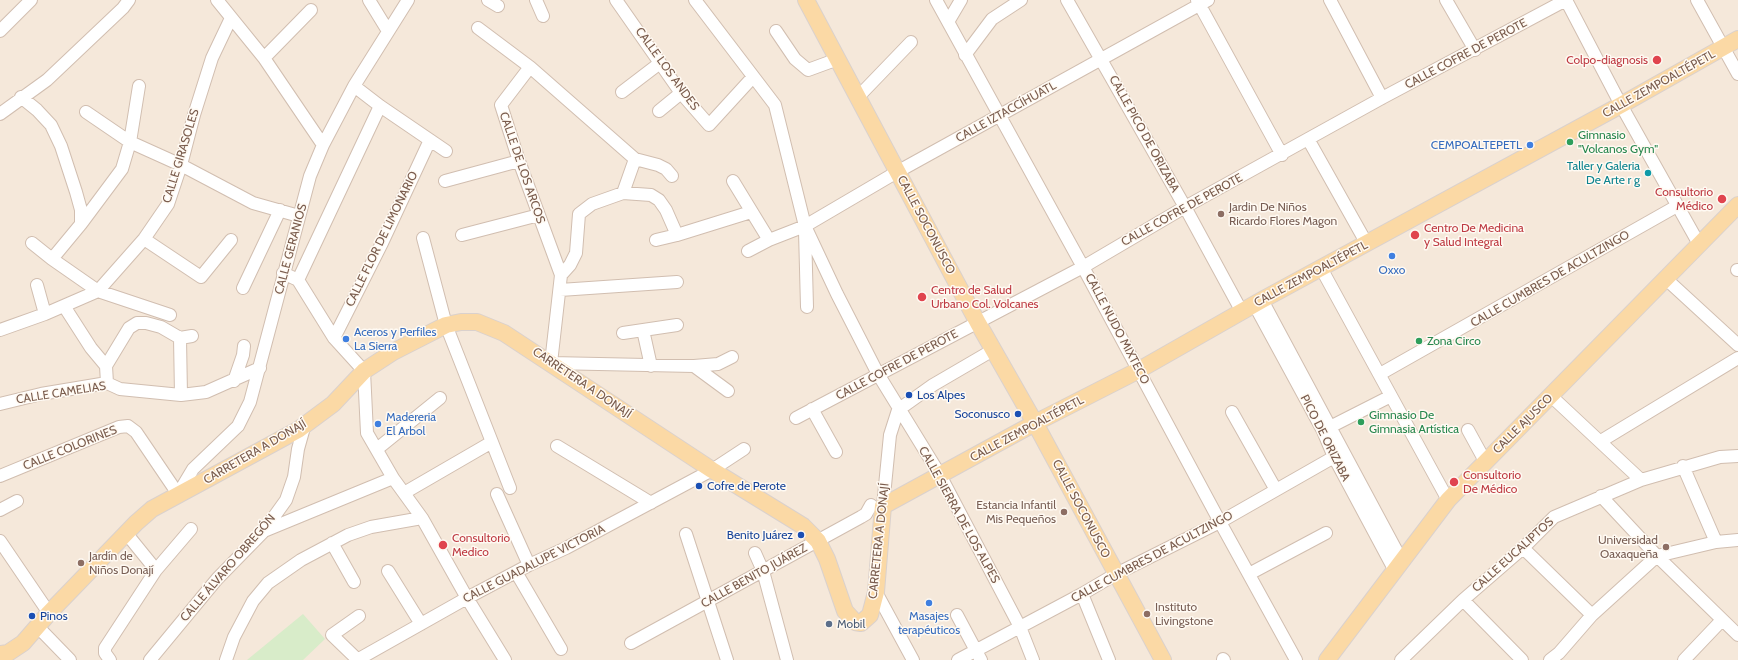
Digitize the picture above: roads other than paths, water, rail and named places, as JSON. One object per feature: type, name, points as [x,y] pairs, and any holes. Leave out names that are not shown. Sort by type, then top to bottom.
[{"type":"main road","name":"CALLE SOCONUSCO","points":[[806,0],[978,323],[1035,423],[1163,660]]},
{"type":"main road","name":"CALLE ZEMPOALTÉPETL","points":[[877,505],[940,475],[1035,423],[1139,370],[1321,268],[1621,105],[1738,39]]},
{"type":"main road","name":"CALLE AJUSCO","points":[[1327,660],[1448,500],[1738,205]]},
{"type":"main road","name":"CARRETERA A DONAJÍ","points":[[7,657],[23,643],[49,613],[126,533],[152,509],[298,430],[333,404],[364,371],[393,352],[446,325],[461,322],[476,322],[504,333],[712,470],[794,520],[811,533],[818,541],[827,559],[845,611],[855,622],[861,624],[870,615],[876,592],[877,505]]},
{"type":"street","points":[[0,32],[31,0]]},
{"type":"street","points":[[0,114],[47,80],[123,8],[129,0]]},
{"type":"street","points":[[217,0],[264,58],[323,145]]},
{"type":"street","points":[[370,0],[388,31]]},
{"type":"street","name":"CALLE GERANIOS","points":[[178,494],[193,469],[238,426],[250,402],[260,368],[283,273],[310,176],[323,145],[354,86],[408,0]]},
{"type":"street","points":[[536,0],[543,16]]},
{"type":"street","name":"CALLE SIERRA DE LOS ALPES","points":[[695,0],[752,78],[775,105],[805,226],[837,294],[878,374],[898,410],[940,475],[1020,627],[1033,660]]},
{"type":"street","name":"CALLE NUDO MIXTECO","points":[[936,0],[1296,660]]},
{"type":"street","points":[[948,22],[961,0]]},
{"type":"street","points":[[965,55],[992,19],[1020,0]]},
{"type":"street","name":"CALLE PICO DE ORIZABA","points":[[1067,0],[1185,207],[1253,306]]},
{"type":"street","points":[[1330,0],[1382,98]]},
{"type":"street","points":[[1446,0],[1475,50]]},
{"type":"street","points":[[1566,0],[1621,105],[1699,244]]},
{"type":"street","name":"CALLE COFRE DE PEROTE","points":[[796,418],[1083,267],[1185,207],[1282,155],[1382,98],[1475,50],[1566,0]]},
{"type":"street","points":[[1697,0],[1738,74]]},
{"type":"street","name":"CALLE LOS ANDES","points":[[621,2],[681,93],[709,125],[752,78]]},
{"type":"street","points":[[1201,2],[1282,155]]},
{"type":"street","name":"CALLE IZTACCÍHUATL","points":[[748,251],[769,240],[805,226],[897,172],[1201,2]]},
{"type":"street","points":[[264,58],[311,10]]},
{"type":"street","name":"CALLE GIRASOLES","points":[[0,330],[44,314],[98,291],[144,239],[168,204],[212,58],[231,18]]},
{"type":"street","points":[[478,28],[530,67],[635,159],[658,165],[666,169],[672,176]]},
{"type":"street","points":[[776,30],[795,59],[808,70],[838,59]]},
{"type":"street","points":[[858,97],[911,42]]},
{"type":"street","points":[[622,92],[660,63]]},
{"type":"street","name":"CALLE DE LOS ARCOS","points":[[530,67],[501,105],[538,215],[561,275],[551,363]]},
{"type":"street","points":[[52,259],[81,224],[122,169],[130,142],[139,86]]},
{"type":"street","points":[[354,86],[446,152]]},
{"type":"street","points":[[660,112],[681,93]]},
{"type":"street","points":[[22,97],[37,110],[50,125],[60,146],[81,210],[81,224]]},
{"type":"street","points":[[298,280],[380,106]]},
{"type":"street","points":[[86,112],[130,142],[181,165],[254,203],[299,216]]},
{"type":"street","points":[[1308,139],[1367,244]]},
{"type":"street","name":"CALLE FLOR DE LIMONARIO","points":[[334,338],[382,243],[430,140]]},
{"type":"street","points":[[623,194],[635,159]]},
{"type":"street","points":[[445,181],[519,161]]},
{"type":"street","points":[[733,181],[769,240]]},
{"type":"street","points":[[561,275],[570,265],[576,253],[579,214],[592,204],[623,194],[651,195],[659,200],[666,210],[677,235]]},
{"type":"street","name":"CALLE CUMBRES DE ACULTZINGO","points":[[1380,374],[1677,206]]},
{"type":"street","points":[[243,288],[280,210]]},
{"type":"street","points":[[656,240],[751,212]]},
{"type":"street","points":[[462,234],[538,215]]},
{"type":"street","points":[[805,226],[807,307]]},
{"type":"street","points":[[423,238],[446,325],[510,488]]},
{"type":"street","points":[[144,239],[201,277],[228,243]]},
{"type":"street","points":[[32,243],[98,291],[170,315]]},
{"type":"street","points":[[1321,268],[1448,500]]},
{"type":"street","points":[[283,273],[298,280],[334,338],[364,371],[368,433],[393,478],[422,518],[467,598],[505,660]]},
{"type":"street","points":[[1665,278],[1738,345]]},
{"type":"street","points":[[560,290],[677,282]]},
{"type":"street","points":[[37,285],[44,314]]},
{"type":"street","points":[[64,306],[91,348],[106,366]]},
{"type":"street","name":"PICO DE ORIZABA","points":[[1253,306],[1327,428],[1339,455],[1398,566]]},
{"type":"street","points":[[107,383],[106,366],[129,328],[137,323],[146,323],[186,337],[181,395]]},
{"type":"street","points":[[623,333],[677,325]]},
{"type":"street","points":[[643,330],[651,366]]},
{"type":"street","points":[[234,381],[243,355],[244,346]]},
{"type":"street","points":[[898,410],[933,385],[993,350]]},
{"type":"street","points":[[551,363],[694,366],[718,364],[732,357]]},
{"type":"street","points":[[1601,441],[1738,358]]},
{"type":"street","points":[[694,366],[728,391]]},
{"type":"street","name":"CALLE CAMELIAS","points":[[0,404],[41,394],[107,383],[120,389],[181,395],[206,392],[234,381],[260,368]]},
{"type":"street","points":[[1327,428],[1390,396]]},
{"type":"street","points":[[1551,396],[1601,441],[1641,480]]},
{"type":"street","points":[[378,449],[440,398]]},
{"type":"street","points":[[812,410],[836,452]]},
{"type":"street","name":"CARRETERA A DONAJÍ","points":[[877,505],[889,441],[898,410]]},
{"type":"street","points":[[1232,412],[1276,490]]},
{"type":"street","name":"CALLE ÁLVARO OBREGÓN","points":[[150,660],[217,579],[263,532],[286,500],[294,477],[298,449],[305,424]]},
{"type":"street","name":"CALLE COLORINES","points":[[0,476],[119,427],[128,426],[136,432],[178,494]]},
{"type":"street","points":[[1468,430],[1485,461]]},
{"type":"street","points":[[404,493],[492,442]]},
{"type":"street","points":[[557,446],[651,503]]},
{"type":"street","points":[[712,470],[744,449]]},
{"type":"street","name":"CALLE CUMBRES DE ACULTZINGO","points":[[958,660],[979,655],[1020,627],[1116,574],[1220,522],[1339,455]]},
{"type":"street","name":"CALLE EUCALIPTOS","points":[[1407,658],[1463,600],[1523,548],[1554,517],[1641,480],[1720,456],[1738,456]]},
{"type":"street","points":[[1684,466],[1716,542]]},
{"type":"street","name":"CALLE GUADALUPE VICTORIA","points":[[357,660],[528,565],[566,548],[712,470]]},
{"type":"street","points":[[263,532],[393,478]]},
{"type":"street","points":[[496,494],[528,565]]},
{"type":"street","points":[[1601,496],[1657,556],[1738,635]]},
{"type":"street","points":[[0,510],[17,501]]},
{"type":"street","name":"CALLE BENITO JUÁREZ","points":[[631,643],[818,541],[864,515],[877,505]]},
{"type":"street","points":[[226,660],[234,637],[253,601],[268,583],[301,560],[348,535],[371,527],[422,518]]},
{"type":"street","points":[[110,660],[105,653],[105,648],[156,570],[191,528]]},
{"type":"street","points":[[126,533],[156,570]]},
{"type":"street","points":[[1249,574],[1326,533]]},
{"type":"street","points":[[686,534],[727,660]]},
{"type":"street","points":[[1555,658],[1592,615],[1657,556],[1716,542],[1738,540]]},
{"type":"street","points":[[0,541],[49,613]]},
{"type":"street","points":[[332,543],[354,582]]},
{"type":"street","points":[[1523,548],[1592,615]]},
{"type":"street","points":[[755,553],[763,571],[787,660]]},
{"type":"street","points":[[388,571],[421,624]]},
{"type":"street","points":[[516,572],[561,649]]},
{"type":"street","points":[[876,592],[913,660]]},
{"type":"street","points":[[1082,594],[1109,660]]},
{"type":"street","points":[[1463,600],[1522,660]]},
{"type":"street","points":[[957,615],[979,655]]},
{"type":"street","points":[[357,660],[332,635],[359,616]]},
{"type":"street","points":[[1684,660],[1722,620]]},
{"type":"street","points":[[37,626],[70,660]]},
{"type":"place","name":"Colpo-diagnosis","points":[[1657,60]]},
{"type":"place","name":"Gimnasio \"Volcanos Gym\"","points":[[1570,142]]},
{"type":"place","name":"CEMPOALTEPETL","points":[[1530,145]]},
{"type":"place","name":"Taller y Galeria De Arte r g","points":[[1648,173]]},
{"type":"place","name":"Consultorio Médico","points":[[1722,199]]},
{"type":"place","name":"Jardin De Niños Ricardo Flores Magon","points":[[1221,214]]},
{"type":"place","name":"Centro De Medicina y Salud Integral","points":[[1415,235]]},
{"type":"place","name":"Oxxo","points":[[1392,256]]},
{"type":"place","name":"Centro de Salud Urbano Col. Volcanes","points":[[922,297]]},
{"type":"place","name":"Aceros y Perfiles La Sierra","points":[[346,339]]},
{"type":"place","name":"Zona Circo","points":[[1419,341]]},
{"type":"place","name":"Los Alpes","points":[[909,395]]},
{"type":"place","name":"Soconusco","points":[[1018,414]]},
{"type":"place","name":"Gimnasio De Gimnasia Artística","points":[[1361,422]]},
{"type":"place","name":"Madereria El Arbol","points":[[378,424]]},
{"type":"place","name":"Consultorio De Médico","points":[[1454,482]]},
{"type":"place","name":"Cofre de Perote","points":[[699,486]]},
{"type":"place","name":"Estancia Infantil Mis Pequeños","points":[[1064,512]]},
{"type":"place","name":"Benito Juárez","points":[[801,535]]},
{"type":"place","name":"Consultorio Medico","points":[[443,545]]},
{"type":"place","name":"Universidad Oaxaqueña","points":[[1666,547]]},
{"type":"place","name":"Jardín de Niños Donají","points":[[81,563]]},
{"type":"place","name":"Masajes terapéuticos","points":[[929,603]]},
{"type":"place","name":"Instituto Livingstone","points":[[1147,614]]},
{"type":"place","name":"Pinos","points":[[32,616]]},
{"type":"place","name":"Mobil","points":[[829,624]]}]
